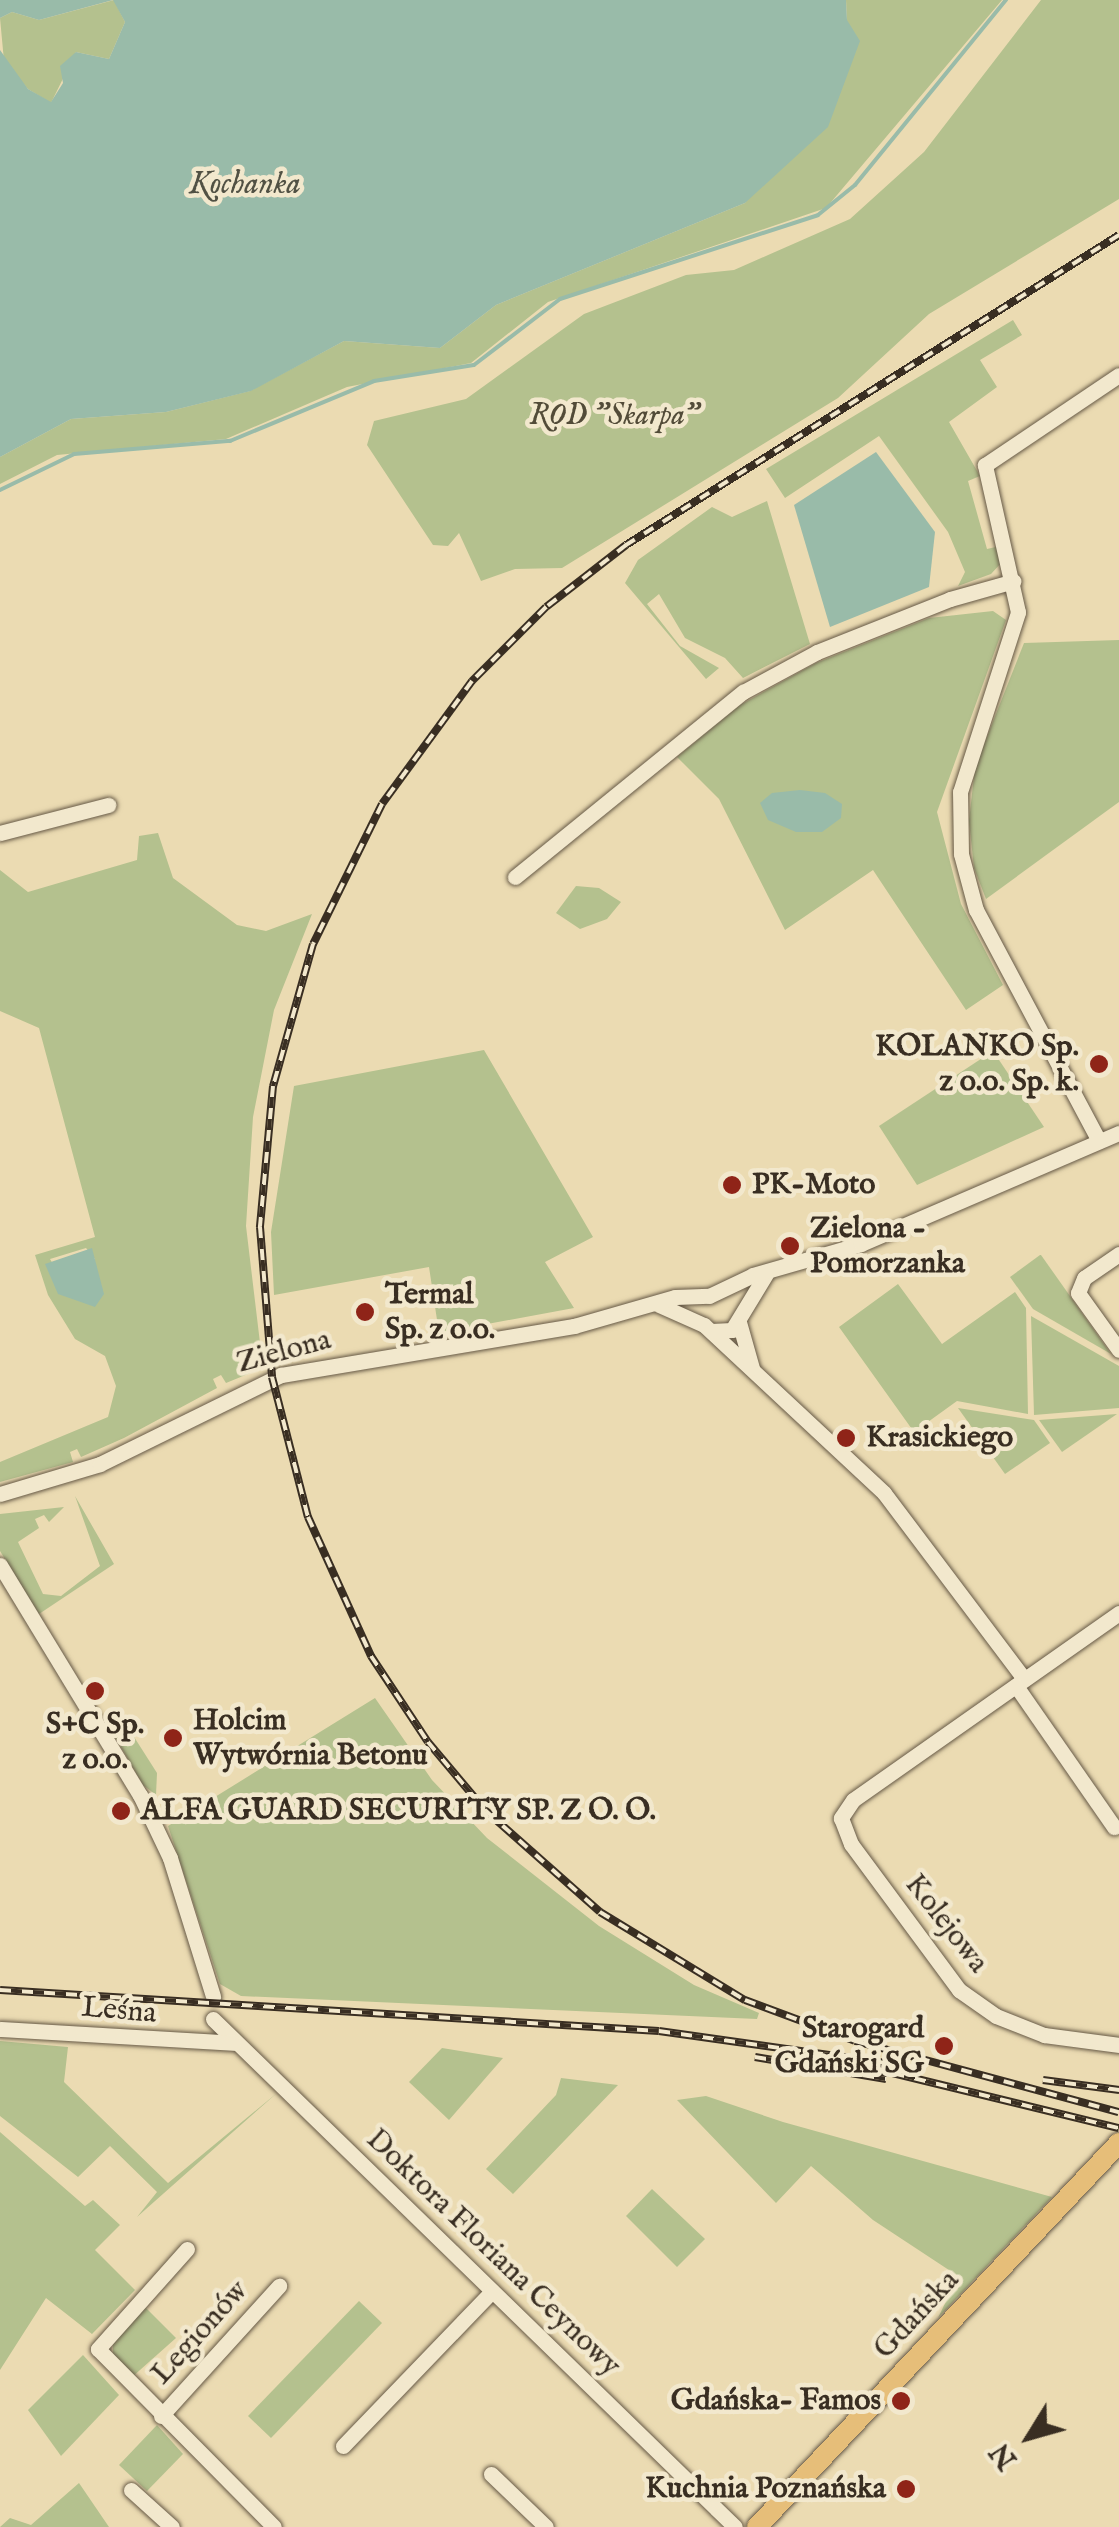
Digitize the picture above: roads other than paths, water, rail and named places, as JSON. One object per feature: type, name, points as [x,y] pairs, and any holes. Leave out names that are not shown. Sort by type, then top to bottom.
[{"type":"main road","name":"Gdańska","points":[[757,2527],[1119,2143]]},
{"type":"street","points":[[1098,1141],[986,936],[961,854],[966,760],[1014,633],[1014,581],[985,465],[1119,375]]},
{"type":"street","points":[[515,876],[743,692],[816,652],[950,599],[1014,581]]},
{"type":"street","points":[[0,833],[108,805]]},
{"type":"street","name":"Zielona","points":[[0,1494],[100,1464],[272,1377],[554,1330],[714,1295],[861,1244],[1119,1133]]},
{"type":"street","points":[[1119,1254],[1084,1278],[1078,1293],[1119,1350]]},
{"type":"street","points":[[659,1305],[722,1334],[740,1319],[766,1274]]},
{"type":"street","points":[[752,1368],[738,1303],[714,1295],[702,1304],[708,1328],[917,1531],[1114,1827]]},
{"type":"street","points":[[0,1566],[140,1795],[170,1858],[213,1996]]},
{"type":"street","points":[[1020,1682],[1119,1613]]},
{"type":"street","name":"Kolejowa","points":[[1020,1682],[852,1800],[844,1809],[842,1829],[959,1990],[1030,2030],[1119,2045]]},
{"type":"street","name":"Doktora Floriana Ceynowy","points":[[213,2019],[734,2527]]},
{"type":"street","name":"Leśna","points":[[0,2029],[234,2043]]},
{"type":"street","name":"Legionów","points":[[187,2248],[98,2349],[274,2527]]},
{"type":"street","name":"Legionów","points":[[161,2416],[279,2286]]},
{"type":"street","points":[[344,2446],[492,2291]]},
{"type":"street","points":[[491,2474],[546,2527]]},
{"type":"street","points":[[131,2490],[172,2527]]},
{"type":"water","points":[[0,0],[113,0],[39,20],[12,12],[0,18]]},
{"type":"water","name":"Kochanka","points":[[113,0],[846,0],[847,20],[860,41],[828,127],[745,203],[496,305],[440,348],[344,341],[251,391],[166,412],[71,419],[0,457],[0,50],[28,89],[51,102],[63,83],[60,66],[76,52],[109,59],[125,22]]},
{"type":"water","points":[[876,452],[935,532],[929,587],[830,627],[794,505]]},
{"type":"water","points":[[772,793],[825,793],[842,804],[841,818],[822,832],[796,832],[768,820],[760,803]]},
{"type":"water","points":[[92,1248],[104,1294],[95,1307],[58,1294],[45,1264]]},
{"type":"waterway","name":"Kochanka","points":[[0,490],[74,454],[230,441],[374,381],[474,365],[560,299],[818,215],[855,185],[1006,0]]},
{"type":"railway","points":[[1119,235],[626,545],[546,607],[472,681],[382,804],[313,944],[273,1086],[260,1227],[272,1377],[308,1517],[371,1656],[428,1742],[486,1811],[600,1912],[745,2000],[855,2041],[1119,2112]]},
{"type":"railway","points":[[0,1990],[659,2031],[886,2063]]},
{"type":"railway","points":[[755,2057],[886,2079]]},
{"type":"railway","points":[[872,2068],[1119,2128]]},
{"type":"railway","points":[[1043,2080],[1119,2090]]},
{"type":"place","name":"KOLANKO Sp. z o.o. Sp. k.","points":[[1099,1064]]},
{"type":"place","name":"PK-Moto","points":[[732,1185]]},
{"type":"place","name":"Zielona - Pomorzanka","points":[[790,1246]]},
{"type":"place","name":"Termal Sp. z o.o.","points":[[365,1312]]},
{"type":"place","name":"Krasickiego","points":[[846,1438]]},
{"type":"place","name":"S+C Sp. z o.o.","points":[[95,1691]]},
{"type":"place","name":"Holcim Wytwórnia Betonu","points":[[173,1738]]},
{"type":"place","name":"ALFA GUARD SECURITY SP. Z O. O.","points":[[121,1811]]},
{"type":"place","name":"Starogard Gdański SG","points":[[944,2046]]},
{"type":"place","name":"Gdańska- Famos","points":[[901,2401]]},
{"type":"place","name":"Kuchnia Poznańska","points":[[906,2489]]},
{"type":"park label","name":"ROD \"Skarpa\"","points":[[614,416]]}]
